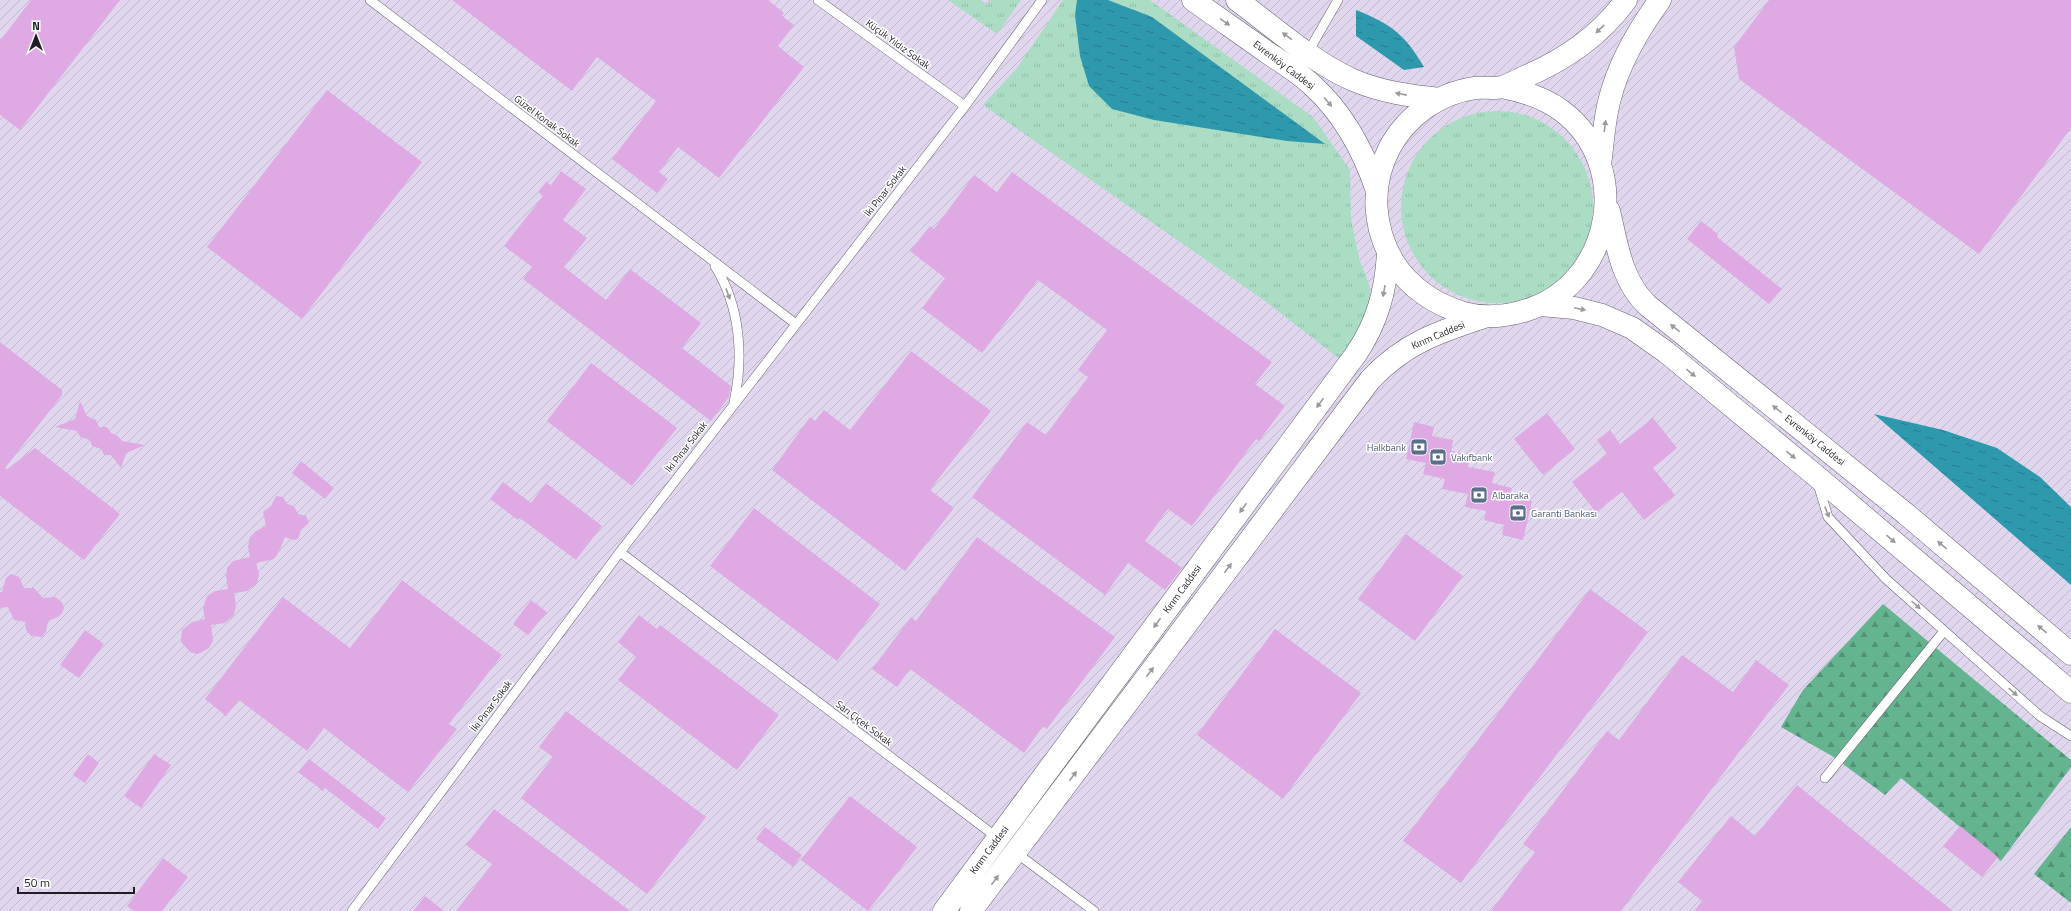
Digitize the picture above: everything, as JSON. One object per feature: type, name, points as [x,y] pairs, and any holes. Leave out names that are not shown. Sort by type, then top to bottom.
[{"type":"main road","name":"Evrenköy Caddesi","points":[[1193,0],[1294,70],[1321,93],[1354,138],[1369,167],[1377,191]]},
{"type":"main road","points":[[1237,0],[1308,52],[1342,74],[1369,86],[1403,94],[1440,99]]},
{"type":"main road","points":[[1501,87],[1544,69],[1579,48],[1626,0]]},
{"type":"main road","points":[[1600,165],[1606,113],[1615,82],[1640,31],[1660,0]]},
{"type":"main road","points":[[1501,87],[1533,95],[1562,111],[1585,135],[1600,165],[1606,197],[1603,230],[1590,261],[1569,286],[1541,305],[1505,315],[1486,316],[1463,312],[1436,302],[1408,281],[1388,253],[1378,223],[1377,191],[1383,162],[1396,137],[1416,115],[1440,99],[1476,88],[1501,87]]},
{"type":"main road","name":"Evrenköy Caddesi","points":[[1606,197],[1623,266],[1630,284],[1639,297],[1659,315],[1906,514],[2071,654]]},
{"type":"main road","name":"Kırım Caddesi","points":[[971,911],[1007,845],[1365,341],[1383,298],[1388,253]]},
{"type":"main road","points":[[1541,305],[1588,311],[1632,328],[1666,352],[1815,475],[2071,692]]},
{"type":"main road","name":"Kırım Caddesi","points":[[944,911],[1007,845],[1370,380],[1383,366],[1410,346],[1444,330],[1486,316]]},
{"type":"lane","name":"Güzel Konak Sokak","points":[[370,0],[796,324]]},
{"type":"lane","name":"Küçük Yıldız Sokak","points":[[818,0],[965,106]]},
{"type":"lane","name":"İki Pınar Sokak","points":[[352,911],[620,552],[965,106],[1042,0]]},
{"type":"lane","points":[[1308,52],[1338,0]]},
{"type":"lane","name":"Güzel Konak Sokak","points":[[711,259],[726,286],[737,329],[740,364],[733,404]]},
{"type":"lane","points":[[1815,475],[1828,517],[1886,579],[2040,716],[2071,736]]},
{"type":"lane","name":"Sarı Çiçek Sokak","points":[[620,552],[1094,911]]},
{"type":"lane","points":[[1826,778],[1944,631]]},
{"type":"shaded area","points":[[0,0],[2071,0],[2071,911],[0,911]]},
{"type":"green space","points":[[948,0],[981,0],[987,5],[991,0],[1021,0],[997,34]]},
{"type":"green space","points":[[1063,0],[1150,0],[1313,117],[1350,170],[1351,219],[1359,258],[1370,287],[1371,307],[1345,363],[1265,301],[983,105],[1017,68]]},
{"type":"green space","points":[[1506,111],[1516,112],[1542,122],[1558,132],[1572,146],[1586,170],[1592,188],[1592,226],[1586,244],[1572,268],[1558,282],[1534,296],[1516,302],[1488,303],[1478,302],[1452,292],[1436,282],[1422,268],[1408,244],[1402,226],[1401,198],[1402,188],[1412,162],[1422,146],[1436,132],[1460,118],[1478,112]]},
{"type":"green space","points":[[1883,604],[2071,760],[2071,767],[2001,861],[1901,778],[1885,795],[1832,756],[1781,727],[1803,690]]},
{"type":"green space","points":[[2071,827],[2071,903],[2034,874]]},
{"type":"water","points":[[1077,0],[1108,0],[1152,17],[1325,144],[1287,141],[1154,120],[1112,109],[1089,86],[1080,56],[1075,15]]},
{"type":"water","points":[[1356,10],[1379,20],[1396,31],[1410,46],[1424,67],[1404,70],[1356,36]]},
{"type":"water","points":[[1874,414],[1943,430],[1997,448],[2040,477],[2071,507],[2071,585]]},
{"type":"building","points":[[31,0],[120,0],[20,130],[0,115],[0,41]]},
{"type":"building","points":[[452,0],[768,0],[784,13],[782,16],[794,25],[778,46],[804,67],[719,178],[678,147],[659,172],[668,179],[657,193],[612,159],[656,101],[597,57],[572,91]]},
{"type":"building","points":[[1769,0],[2071,0],[2071,128],[1979,254],[1739,79],[1734,47]]},
{"type":"building","points":[[327,90],[422,162],[302,319],[207,247]]},
{"type":"building","points":[[561,171],[586,189],[563,220],[587,238],[564,267],[606,300],[630,269],[701,323],[682,348],[731,386],[729,397],[711,421],[523,279],[532,267],[504,246],[543,196],[538,192],[546,182],[551,185]]},
{"type":"building","points":[[1012,172],[1272,362],[1255,384],[1285,406],[1259,441],[1256,439],[1192,526],[1168,509],[1145,541],[1182,568],[1165,590],[1128,563],[1105,595],[972,497],[1027,422],[1046,435],[1088,377],[1078,370],[1107,330],[1038,280],[982,353],[922,308],[945,278],[910,251],[930,226],[934,229],[974,175],[997,192]]},
{"type":"building","points":[[1701,221],[1718,234],[1717,237],[1782,289],[1769,304],[1687,239]]},
{"type":"building","points":[[0,342],[62,390],[62,395],[5,468],[7,469],[35,448],[120,514],[84,560],[0,496]]},
{"type":"building","points":[[911,351],[991,411],[930,490],[954,508],[905,571],[772,470],[810,417],[815,421],[824,410],[850,430]]},
{"type":"building","points":[[591,363],[677,428],[632,486],[547,421]]},
{"type":"building","points":[[80,401],[87,416],[96,420],[99,427],[107,427],[111,433],[118,436],[122,441],[145,445],[126,453],[121,468],[111,455],[104,455],[101,449],[92,446],[90,440],[80,437],[77,431],[55,427],[75,419]]},
{"type":"building","points":[[1547,413],[1575,449],[1543,475],[1514,439]]},
{"type":"building","points":[[1653,418],[1677,448],[1653,468],[1675,495],[1644,520],[1622,492],[1596,512],[1572,482],[1607,454],[1597,440],[1610,430],[1620,444]]},
{"type":"building","points":[[1414,422],[1434,427],[1432,436],[1453,440],[1451,451],[1471,455],[1468,467],[1495,472],[1492,483],[1512,488],[1510,496],[1532,501],[1523,540],[1502,535],[1504,525],[1484,520],[1486,511],[1465,507],[1468,494],[1442,489],[1445,479],[1423,474],[1426,463],[1406,459]]},
{"type":"building","points":[[301,461],[334,488],[325,499],[292,473]]},
{"type":"building","points":[[503,482],[531,503],[546,483],[602,526],[576,560],[520,518],[518,520],[490,499]]},
{"type":"building","points":[[276,496],[283,497],[287,504],[294,506],[298,514],[306,516],[309,523],[301,530],[298,539],[293,540],[285,537],[279,552],[274,559],[256,563],[259,574],[257,583],[247,591],[234,593],[236,606],[234,615],[225,623],[211,625],[213,641],[209,648],[198,654],[190,652],[181,642],[182,630],[192,622],[205,619],[203,608],[207,596],[215,591],[228,589],[226,576],[227,568],[233,561],[250,557],[248,546],[250,537],[256,531],[266,526],[263,512],[271,506]]},
{"type":"building","points":[[754,508],[880,604],[837,661],[710,566]]},
{"type":"building","points":[[1406,534],[1463,576],[1415,641],[1358,599]]},
{"type":"building","points":[[977,537],[1115,637],[1047,729],[1043,726],[1024,753],[910,669],[897,687],[872,669],[911,617],[916,621]]},
{"type":"building","points":[[11,574],[19,577],[24,588],[34,588],[43,598],[55,597],[62,602],[64,608],[62,613],[58,617],[48,621],[46,632],[42,637],[31,636],[26,630],[25,622],[14,620],[8,607],[0,608],[0,592],[2,592],[6,578]]},
{"type":"building","points":[[402,580],[502,655],[449,724],[457,729],[408,792],[324,728],[307,751],[239,700],[226,716],[205,699],[283,597],[350,648]]},
{"type":"building","points":[[1590,589],[1648,632],[1461,883],[1403,841]]},
{"type":"building","points":[[531,600],[547,612],[528,635],[513,624]]},
{"type":"building","points":[[639,615],[657,629],[660,625],[779,715],[737,770],[618,680],[636,657],[618,642]]},
{"type":"building","points":[[1275,629],[1361,693],[1283,799],[1197,735]]},
{"type":"building","points":[[85,630],[104,644],[79,678],[60,665]]},
{"type":"building","points":[[1682,655],[1733,692],[1756,660],[1789,685],[1621,911],[1491,911],[1535,852],[1523,844],[1607,731],[1619,740]]},
{"type":"building","points":[[566,711],[706,817],[647,894],[521,798],[553,757],[539,747]]},
{"type":"building","points":[[88,754],[99,763],[85,783],[73,775]]},
{"type":"building","points":[[154,754],[171,765],[141,808],[124,796]]},
{"type":"building","points":[[309,759],[386,818],[378,829],[325,788],[323,791],[298,772]]},
{"type":"building","points":[[1797,785],[1953,911],[1694,911],[1702,901],[1678,882],[1731,816],[1755,836]]},
{"type":"building","points":[[850,796],[917,847],[868,911],[801,860]]},
{"type":"building","points":[[494,809],[630,911],[456,911],[492,864],[466,845]]},
{"type":"building","points":[[1960,826],[1998,857],[1982,877],[1943,846]]},
{"type":"building","points":[[765,827],[802,855],[793,867],[756,839]]},
{"type":"building","points":[[163,858],[188,877],[162,911],[134,911],[127,906]]},
{"type":"building","points":[[425,896],[444,911],[413,911]]},
{"type":"place","name":"Halkbank","points":[[1419,447]]},
{"type":"place","name":"Vakıfbank","points":[[1438,457]]},
{"type":"place","name":"Albaraka","points":[[1479,495]]},
{"type":"place","name":"Garanti Bankası","points":[[1518,513]]}]
